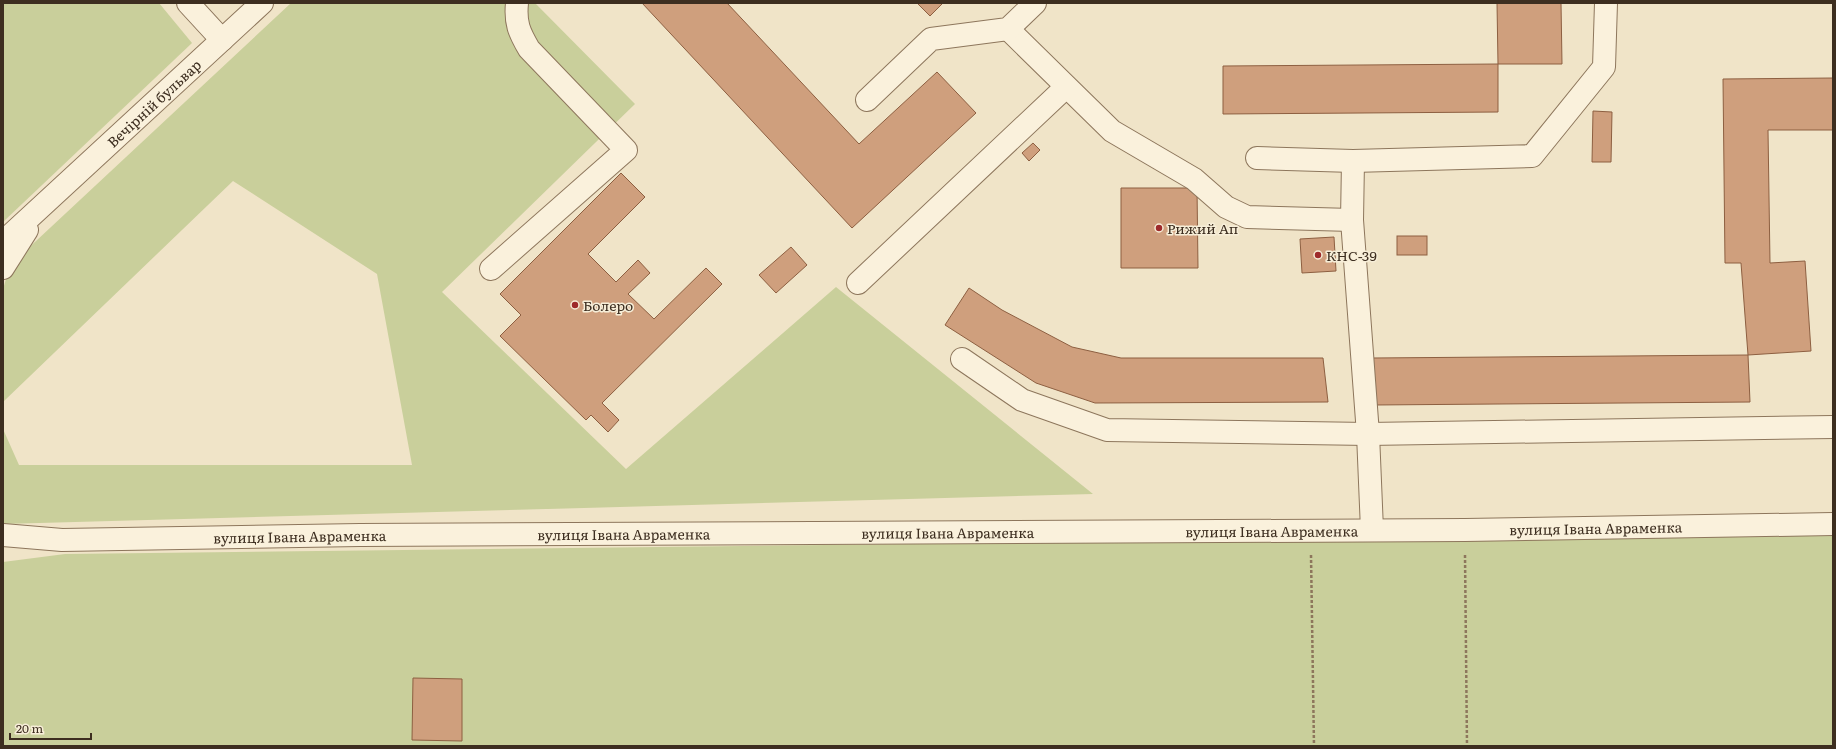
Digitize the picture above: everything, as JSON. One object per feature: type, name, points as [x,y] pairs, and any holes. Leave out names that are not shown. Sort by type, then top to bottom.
[{"type":"street","points":[[188,3],[222,40]]},
{"type":"street","name":"Вечірній бульвар","points":[[46,203],[262,3]]},
{"type":"street","points":[[491,269],[626,150],[529,49],[520,33],[515,19],[517,3]]},
{"type":"street","points":[[867,100],[931,39],[1008,29],[1035,3]]},
{"type":"street","points":[[1257,158],[1353,160],[1532,156],[1604,67],[1606,3]]},
{"type":"street","points":[[1008,29],[1112,131],[1194,179],[1226,207],[1247,217],[1352,220]]},
{"type":"street","points":[[858,283],[1066,87]]},
{"type":"street","points":[[1353,160],[1352,220],[1368,434],[1372,530]]},
{"type":"street","points":[[3,242],[46,203]]},
{"type":"street","points":[[3,268],[13,249],[46,203]]},
{"type":"street","points":[[962,359],[1022,400],[1107,430],[1368,434],[1833,427]]},
{"type":"street","name":"вулиця Івана Авраменка","points":[[5,547],[62,540],[368,535],[1465,530],[1833,524]]},
{"type":"path","points":[[1465,530],[1467,746]]},
{"type":"path","points":[[1310,531],[1314,746]]},
{"type":"green space","points":[[3,3],[159,3],[192,43],[3,222]]},
{"type":"green space","points":[[291,3],[535,3],[635,104],[442,292],[626,469],[836,287],[1093,494],[3,524],[3,429],[19,465],[412,465],[377,274],[233,181],[3,402],[3,289],[6,279],[21,255]]},
{"type":"green space","points":[[1833,533],[1833,746],[3,746],[3,562],[65,554]]},
{"type":"building","points":[[642,3],[727,3],[859,144],[937,72],[976,113],[852,228]]},
{"type":"building","points":[[917,3],[943,3],[930,16]]},
{"type":"building","points":[[1497,3],[1561,3],[1562,64],[1498,64]]},
{"type":"building","points":[[1498,64],[1498,112],[1223,114],[1223,66]]},
{"type":"building","points":[[1833,78],[1833,130],[1768,130],[1770,263],[1805,261],[1811,351],[1748,355],[1741,263],[1725,263],[1723,79]]},
{"type":"building","points":[[1593,111],[1612,112],[1611,162],[1592,162]]},
{"type":"building","points":[[1033,143],[1040,150],[1029,161],[1022,153]]},
{"type":"building","name":"Болеро","points":[[621,173],[645,197],[588,254],[616,282],[638,260],[650,273],[628,294],[654,319],[706,268],[722,284],[602,403],[619,420],[608,432],[591,415],[586,420],[500,336],[521,315],[500,294]]},
{"type":"building","name":"Рижий Ап","points":[[1121,188],[1197,188],[1198,268],[1121,268]]},
{"type":"building","points":[[1397,236],[1427,236],[1427,255],[1397,255]]},
{"type":"building","name":"КНС-39","points":[[1334,237],[1336,271],[1302,273],[1300,239]]},
{"type":"building","points":[[791,247],[807,265],[776,293],[759,275]]},
{"type":"building","points":[[969,288],[1002,310],[1072,347],[1121,358],[1323,358],[1328,402],[1095,403],[1036,383],[945,325]]},
{"type":"building","points":[[1748,355],[1750,402],[1374,405],[1373,358]]},
{"type":"building","points":[[413,678],[462,679],[462,741],[412,740]]},
{"type":"place","name":"Рижий Ап","points":[[1159,228]]},
{"type":"place","name":"КНС-39","points":[[1318,255]]},
{"type":"place","name":"Болеро","points":[[575,305]]}]
